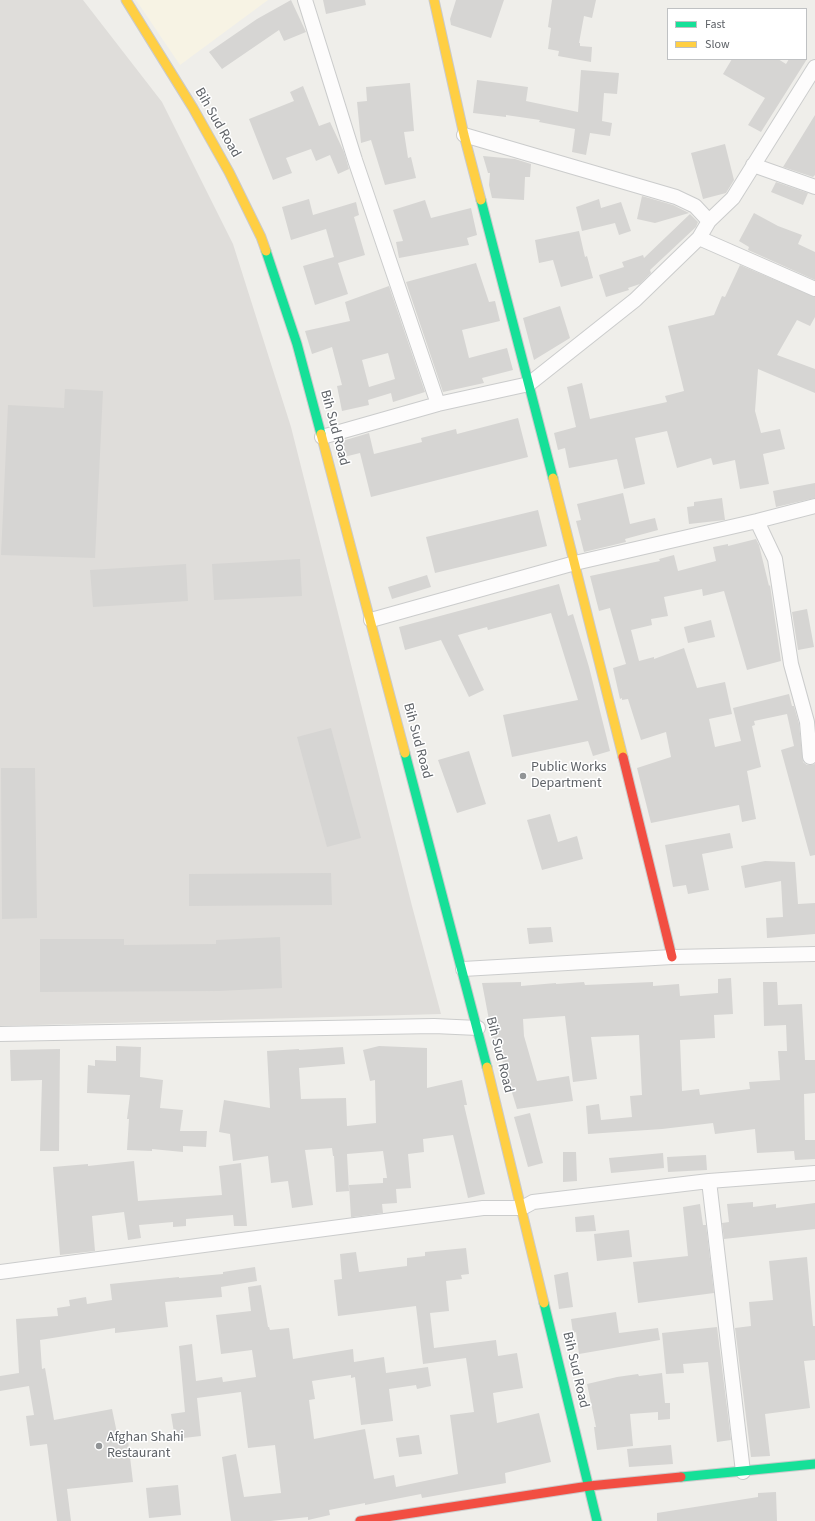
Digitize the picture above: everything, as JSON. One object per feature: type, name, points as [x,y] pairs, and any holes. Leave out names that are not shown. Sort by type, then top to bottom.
[{"type":"main road","name":"Bih Sud Road","points":[[126,0],[193,108],[229,172],[261,237],[297,344],[478,1028],[597,1521]]},
{"type":"main road","points":[[434,0],[464,134],[575,563],[672,957]]},
{"type":"main road","points":[[360,1521],[589,1486],[815,1464]]},
{"type":"street","points":[[305,0],[355,160],[438,404]]},
{"type":"street","points":[[322,437],[438,404],[529,384],[635,300],[699,238],[709,221],[733,198],[815,67]]},
{"type":"street","points":[[464,134],[676,197],[695,206],[709,221]]},
{"type":"street","points":[[753,165],[815,187]]},
{"type":"street","points":[[699,238],[815,289]]},
{"type":"street","points":[[371,620],[575,563],[815,506]]},
{"type":"street","points":[[757,521],[775,559],[791,664],[807,722],[810,757]]},
{"type":"street","points":[[462,969],[672,957],[815,954]]},
{"type":"street","points":[[0,1034],[434,1026],[478,1028]]},
{"type":"street","points":[[0,1272],[482,1208],[522,1208],[533,1202],[708,1181],[815,1173]]},
{"type":"street","points":[[708,1181],[743,1472]]},
{"type":"shaded area","points":[[0,0],[83,0],[162,102],[233,244],[291,427],[412,906],[441,1014],[0,1026]]},
{"type":"shaded area","points":[[136,0],[268,0],[180,65]]},
{"type":"building","points":[[291,0],[306,32],[284,41],[279,30],[222,69],[209,52],[257,19]]},
{"type":"building","points":[[323,0],[365,0],[366,5],[326,14]]},
{"type":"building","points":[[456,0],[504,0],[491,38],[451,25],[450,19]]},
{"type":"building","points":[[552,0],[596,0],[592,18],[584,16],[579,43],[580,46],[592,47],[591,62],[558,56],[559,51],[548,49],[551,28],[548,27]]},
{"type":"building","points":[[731,60],[780,60],[786,64],[788,60],[806,60],[761,132],[748,125],[765,98],[723,74]]},
{"type":"building","points":[[581,70],[619,73],[617,94],[604,93],[602,121],[612,123],[610,136],[590,133],[586,155],[572,152],[575,129],[539,122],[540,120],[506,115],[506,117],[473,113],[477,80],[528,87],[526,101],[578,112]]},
{"type":"building","points":[[410,83],[414,131],[404,132],[408,158],[411,157],[416,178],[385,185],[371,140],[361,143],[357,102],[367,101],[366,87]]},
{"type":"building","points":[[303,86],[319,126],[330,122],[344,152],[349,169],[338,174],[330,155],[316,161],[311,149],[286,158],[292,173],[273,180],[249,119],[294,101],[290,92]]},
{"type":"building","points":[[815,115],[815,175],[813,177],[783,167]]},
{"type":"building","points":[[725,144],[734,180],[726,193],[703,199],[691,153]]},
{"type":"building","points":[[483,156],[515,159],[531,164],[530,177],[525,177],[524,200],[492,198],[489,185],[490,173],[488,173]]},
{"type":"building","points":[[776,182],[808,193],[803,205],[771,192]]},
{"type":"building","points":[[642,196],[673,205],[689,213],[655,223],[637,219]]},
{"type":"building","points":[[309,199],[313,215],[356,202],[359,215],[354,217],[365,255],[338,263],[348,294],[315,305],[303,266],[334,257],[326,229],[291,240],[282,207]]},
{"type":"building","points":[[599,199],[601,208],[621,202],[631,231],[619,235],[615,223],[582,231],[576,207]]},
{"type":"building","points":[[425,200],[431,218],[471,208],[477,235],[467,238],[469,245],[399,258],[396,242],[403,241],[393,210]]},
{"type":"building","points":[[754,213],[778,226],[802,235],[798,244],[815,252],[815,280],[748,250],[749,247],[739,241]]},
{"type":"building","points":[[690,214],[698,222],[696,227],[650,270],[651,273],[640,284],[628,288],[629,290],[606,297],[599,275],[624,267],[622,262],[643,255],[644,258]]},
{"type":"building","points":[[579,231],[585,257],[587,256],[593,278],[561,287],[553,260],[539,263],[535,240]]},
{"type":"building","points":[[476,263],[489,302],[495,301],[500,321],[462,330],[469,358],[507,348],[513,370],[482,378],[484,383],[443,392],[406,282]]},
{"type":"building","points":[[740,265],[815,297],[815,317],[810,326],[797,320],[777,355],[815,369],[815,393],[758,369],[755,411],[761,433],[780,429],[785,449],[763,454],[769,484],[740,489],[735,460],[713,465],[711,458],[677,468],[667,431],[635,438],[645,484],[624,489],[617,459],[569,468],[565,448],[558,450],[554,433],[576,427],[567,387],[582,383],[590,419],[667,402],[665,396],[684,391],[668,326],[714,315],[722,296],[725,297]]},
{"type":"building","points":[[389,286],[425,392],[393,402],[391,393],[368,400],[369,405],[342,411],[337,386],[342,385],[332,347],[312,354],[305,331],[350,321],[345,302]],"holes":[[[388,353],[395,379],[369,387],[362,360]]]},
{"type":"building","points":[[560,306],[570,338],[534,360],[523,318]]},
{"type":"building","points":[[65,389],[103,391],[95,558],[1,555],[8,405],[64,408]]},
{"type":"building","points":[[518,418],[528,457],[371,497],[360,453],[344,457],[339,442],[369,433],[374,454],[422,442],[421,438],[456,429],[457,434]]},
{"type":"building","points":[[815,483],[815,498],[776,507],[773,491]]},
{"type":"building","points":[[623,493],[630,524],[655,518],[658,530],[625,539],[626,542],[584,552],[576,521],[581,520],[577,504]]},
{"type":"building","points":[[722,498],[725,520],[689,524],[687,507],[694,506],[694,502]]},
{"type":"building","points":[[538,510],[547,546],[435,573],[426,537]]},
{"type":"building","points":[[756,539],[759,545],[769,586],[770,585],[781,661],[747,670],[724,591],[703,596],[702,589],[664,597],[668,616],[651,619],[652,625],[631,630],[639,661],[654,657],[654,659],[684,648],[697,688],[725,682],[732,714],[709,719],[715,747],[741,741],[733,708],[789,694],[799,724],[803,762],[807,765],[815,764],[815,855],[810,856],[781,750],[794,746],[787,714],[754,721],[755,725],[752,726],[761,767],[747,771],[756,819],[742,822],[739,805],[651,823],[637,768],[671,757],[666,732],[641,740],[628,699],[620,699],[613,668],[626,664],[610,608],[599,611],[590,576],[660,561],[659,559],[674,555],[678,571],[716,561],[713,547],[728,544],[728,546]]},
{"type":"building","points":[[300,559],[302,596],[214,600],[212,564]]},
{"type":"building","points":[[186,564],[188,601],[93,607],[90,570]]},
{"type":"building","points":[[427,575],[431,587],[392,599],[388,587]]},
{"type":"building","points":[[559,584],[568,616],[573,614],[589,667],[610,751],[593,756],[588,741],[512,757],[503,715],[578,700],[551,613],[488,630],[487,627],[458,635],[484,690],[469,697],[441,640],[405,650],[399,627]]},
{"type":"building","points":[[807,609],[814,647],[798,650],[792,612]]},
{"type":"building","points":[[711,620],[715,637],[688,643],[684,627]]},
{"type":"building","points":[[331,728],[361,838],[327,847],[297,737]]},
{"type":"building","points":[[469,751],[486,804],[457,813],[438,760]]},
{"type":"building","points":[[1,768],[35,768],[37,918],[2,919]]},
{"type":"building","points":[[550,814],[558,842],[577,836],[583,859],[542,870],[527,820]]},
{"type":"building","points":[[730,833],[733,848],[702,854],[709,890],[688,894],[686,885],[673,887],[665,845]]},
{"type":"building","points":[[765,861],[795,862],[798,904],[815,903],[815,934],[767,938],[766,918],[783,917],[781,881],[745,888],[741,866]]},
{"type":"building","points":[[331,873],[332,905],[189,906],[189,874]]},
{"type":"building","points":[[551,927],[553,942],[529,944],[527,928]]},
{"type":"building","points":[[280,937],[282,988],[218,991],[40,992],[40,939],[124,939],[124,945],[216,944],[216,940]]},
{"type":"building","points":[[731,978],[733,1014],[714,1015],[715,1038],[680,1040],[682,1091],[699,1089],[700,1095],[750,1089],[749,1082],[780,1080],[778,1051],[787,1051],[786,1025],[764,1026],[763,982],[777,982],[778,1005],[802,1004],[805,1060],[815,1060],[815,1093],[804,1094],[805,1140],[815,1140],[815,1159],[795,1160],[794,1151],[757,1153],[755,1129],[715,1134],[713,1123],[662,1129],[588,1134],[586,1106],[599,1104],[601,1120],[632,1117],[630,1096],[642,1095],[639,1035],[591,1037],[597,1079],[573,1082],[565,1016],[523,1019],[524,1036],[537,1081],[569,1076],[573,1101],[517,1109],[496,1040],[493,1041],[482,983],[521,982],[521,986],[584,982],[585,985],[653,982],[653,986],[679,984],[680,996],[718,993],[718,979]]},
{"type":"building","points":[[116,1046],[141,1047],[140,1077],[163,1080],[160,1108],[183,1110],[180,1131],[207,1131],[206,1147],[183,1146],[183,1152],[152,1149],[152,1151],[127,1150],[129,1119],[127,1119],[130,1095],[87,1093],[88,1065],[95,1066],[95,1060],[116,1061]]},
{"type":"building","points":[[379,1046],[427,1048],[427,1088],[462,1080],[467,1105],[464,1105],[485,1194],[468,1198],[453,1135],[423,1139],[424,1152],[408,1154],[411,1188],[396,1189],[397,1203],[382,1204],[383,1213],[353,1217],[351,1217],[349,1185],[383,1183],[383,1178],[387,1178],[383,1151],[347,1154],[349,1191],[336,1192],[334,1156],[332,1148],[305,1150],[313,1205],[292,1208],[288,1181],[271,1183],[268,1156],[233,1161],[230,1134],[219,1132],[224,1100],[270,1108],[267,1051],[343,1047],[345,1064],[299,1068],[301,1099],[346,1098],[347,1126],[376,1123],[375,1080],[370,1081],[363,1050]]},
{"type":"building","points":[[60,1049],[59,1151],[40,1151],[42,1080],[11,1081],[10,1050]]},
{"type":"building","points":[[530,1113],[543,1163],[528,1167],[514,1117]]},
{"type":"building","points":[[563,1152],[576,1152],[577,1181],[563,1182]]},
{"type":"building","points":[[663,1153],[664,1168],[611,1173],[609,1158]]},
{"type":"building","points":[[706,1155],[707,1170],[668,1172],[667,1157]]},
{"type":"building","points":[[134,1161],[138,1201],[222,1195],[219,1166],[241,1163],[247,1226],[234,1226],[233,1215],[186,1219],[186,1226],[173,1227],[173,1222],[139,1225],[141,1238],[128,1240],[124,1212],[92,1216],[95,1251],[60,1255],[53,1167],[88,1164],[88,1166]]},
{"type":"building","points":[[753,1202],[753,1207],[776,1204],[776,1208],[815,1203],[815,1229],[724,1239],[722,1223],[729,1222],[727,1204]]},
{"type":"building","points":[[700,1204],[703,1225],[706,1225],[714,1293],[638,1303],[633,1262],[688,1256],[683,1207]]},
{"type":"building","points":[[594,1215],[596,1231],[576,1232],[575,1217]]},
{"type":"building","points":[[629,1230],[632,1257],[597,1261],[594,1234]]},
{"type":"building","points":[[466,1248],[469,1274],[461,1275],[462,1279],[446,1281],[449,1311],[430,1313],[434,1348],[496,1340],[498,1356],[517,1353],[523,1388],[493,1393],[497,1423],[539,1413],[551,1462],[505,1473],[506,1483],[422,1498],[421,1494],[365,1505],[365,1503],[329,1510],[330,1515],[308,1520],[308,1517],[271,1521],[231,1521],[222,1457],[236,1454],[244,1497],[281,1493],[275,1445],[248,1448],[241,1392],[197,1398],[201,1436],[175,1439],[171,1414],[185,1412],[179,1346],[192,1344],[196,1381],[222,1377],[223,1382],[256,1377],[252,1350],[221,1354],[216,1315],[251,1311],[248,1287],[261,1285],[268,1327],[270,1330],[289,1328],[293,1359],[353,1349],[354,1362],[384,1357],[386,1373],[428,1367],[431,1386],[417,1389],[416,1385],[389,1389],[393,1421],[361,1425],[355,1377],[351,1378],[351,1375],[312,1381],[315,1399],[309,1400],[314,1439],[365,1429],[374,1479],[394,1475],[396,1487],[458,1474],[450,1415],[474,1412],[466,1358],[423,1364],[416,1306],[338,1316],[334,1280],[342,1279],[340,1254],[356,1252],[359,1272],[407,1266],[407,1258],[425,1256],[425,1252]]},
{"type":"building","points":[[807,1257],[813,1326],[815,1326],[815,1360],[804,1361],[810,1408],[765,1414],[770,1456],[751,1457],[735,1328],[751,1326],[749,1302],[773,1300],[769,1261]]},
{"type":"building","points":[[255,1267],[257,1281],[221,1287],[222,1297],[165,1302],[168,1327],[115,1333],[115,1328],[40,1340],[42,1369],[45,1368],[54,1420],[112,1409],[117,1433],[127,1432],[133,1482],[67,1489],[71,1521],[57,1521],[47,1444],[30,1446],[26,1416],[34,1415],[29,1386],[0,1391],[0,1376],[19,1373],[16,1319],[58,1316],[57,1308],[70,1306],[69,1300],[86,1297],[87,1304],[112,1300],[110,1284],[223,1274],[223,1272]]},
{"type":"building","points":[[568,1272],[573,1307],[559,1309],[554,1275]]},
{"type":"building","points":[[616,1312],[619,1333],[658,1328],[660,1340],[579,1354],[576,1332],[573,1333],[571,1319]]},
{"type":"building","points":[[717,1327],[731,1440],[717,1442],[708,1362],[683,1364],[684,1373],[666,1374],[662,1333]]},
{"type":"building","points":[[662,1373],[665,1403],[670,1403],[670,1419],[658,1420],[658,1412],[630,1414],[633,1446],[597,1450],[594,1427],[596,1427],[587,1384],[617,1377]]},
{"type":"building","points":[[419,1435],[422,1454],[399,1457],[396,1438]]},
{"type":"building","points":[[671,1445],[673,1464],[629,1467],[627,1449]]},
{"type":"building","points":[[178,1485],[181,1515],[149,1518],[146,1488]]},
{"type":"building","points":[[776,1492],[777,1521],[657,1521],[657,1513],[758,1497],[758,1493]]},
{"type":"traffic: fast","points":[[481,200],[553,478]]},
{"type":"traffic: fast","points":[[266,251],[297,344],[321,434]]},
{"type":"traffic: fast","points":[[405,753],[487,1067]]},
{"type":"traffic: fast","points":[[544,1303],[597,1521]]},
{"type":"traffic: fast","points":[[681,1477],[815,1464]]},
{"type":"traffic: slow","points":[[126,0],[193,108],[229,172],[261,237],[266,251]]},
{"type":"traffic: slow","points":[[434,0],[464,135],[481,200]]},
{"type":"traffic: slow","points":[[321,434],[405,753]]},
{"type":"traffic: slow","points":[[553,478],[623,757]]},
{"type":"traffic: slow","points":[[487,1067],[544,1303]]},
{"type":"traffic: jam","points":[[623,757],[672,957]]},
{"type":"traffic: jam","points":[[360,1521],[589,1486],[681,1477]]},
{"type":"place","name":"Public Works Department","points":[[523,776]]},
{"type":"place","name":"Afghan Shahi Restaurant","points":[[99,1446]]}]
